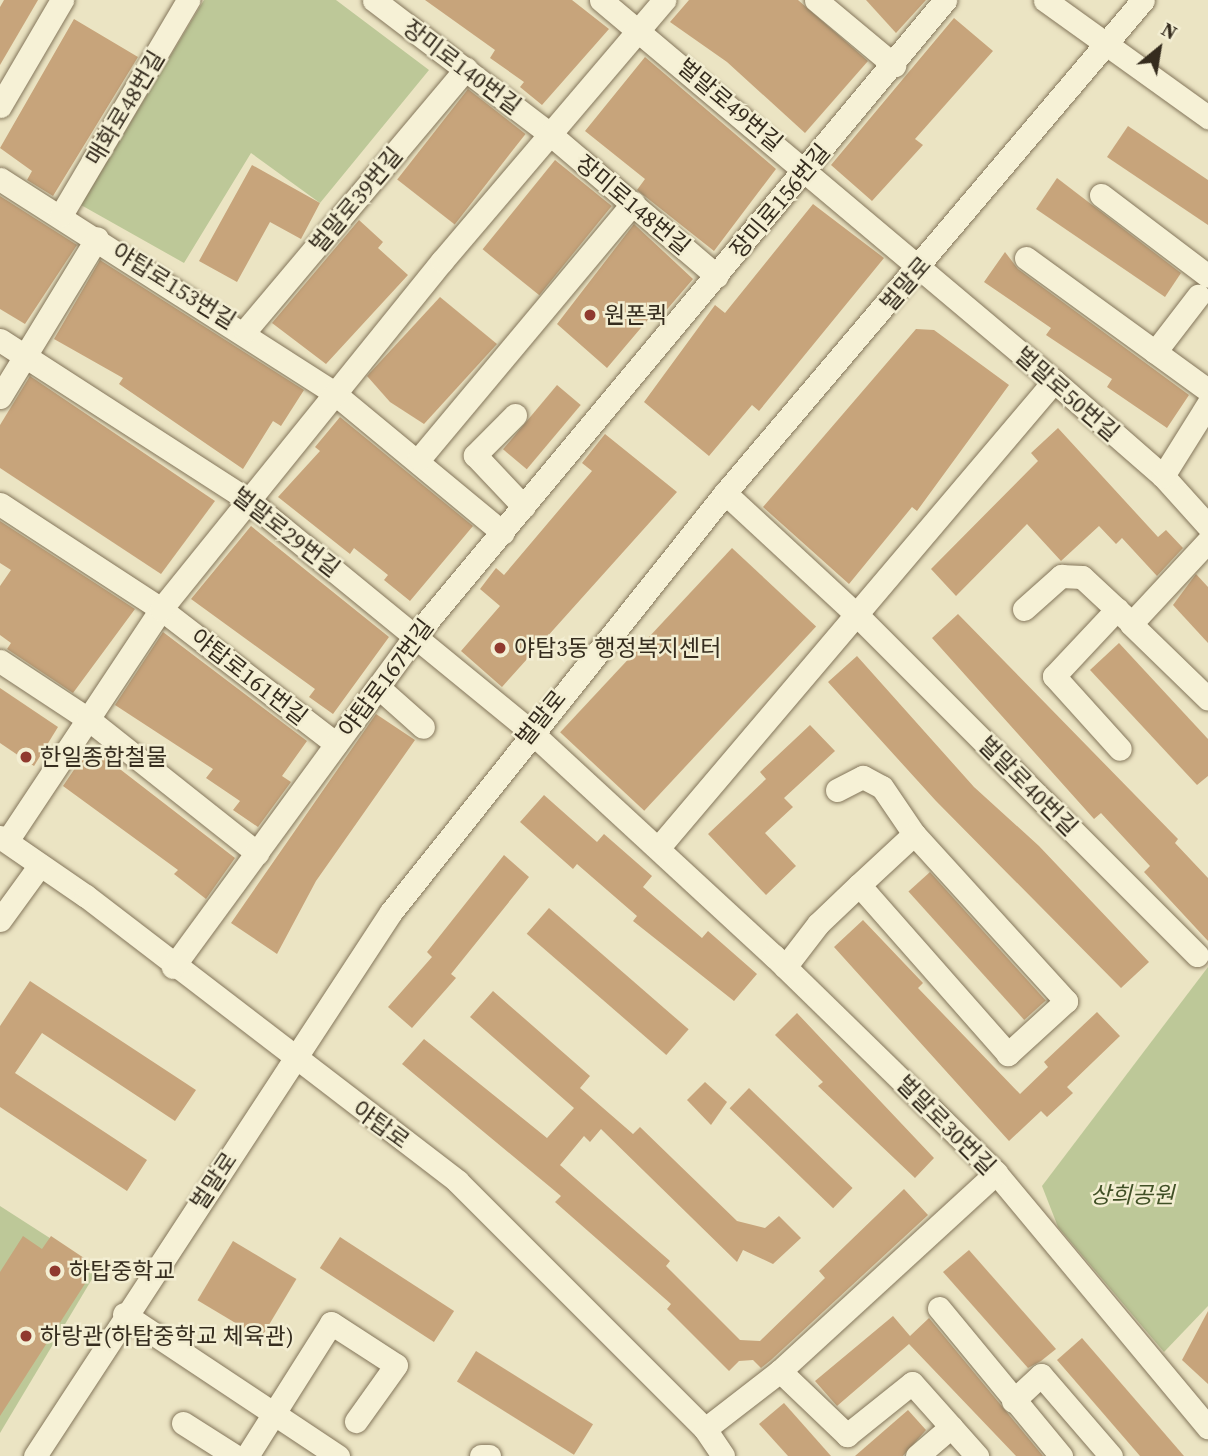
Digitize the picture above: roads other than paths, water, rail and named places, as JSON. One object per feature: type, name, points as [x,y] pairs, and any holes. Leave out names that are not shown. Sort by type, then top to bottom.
[{"type":"street","points":[[0,106],[62,0]]},
{"type":"street","name":"매화로48번길","points":[[61,215],[188,0]]},
{"type":"street","name":"장미로140번길","points":[[374,0],[550,134]]},
{"type":"street","name":"벌말로49번길","points":[[601,0],[640,29],[921,267]]},
{"type":"street","points":[[3,839],[88,719],[161,609],[442,261],[664,0]]},
{"type":"street","points":[[816,0],[894,65]]},
{"type":"street","name":"장미로156번길","points":[[610,398],[717,276],[945,0]]},
{"type":"street","points":[[1045,0],[1104,47],[1208,117]]},
{"type":"street","name":"벌말로","points":[[35,1456],[124,1314],[295,1062],[391,912],[530,731],[725,493],[921,267],[1143,0]]},
{"type":"street","name":"벌말로39번길","points":[[245,331],[466,69]]},
{"type":"street","name":"장미로148번길","points":[[550,134],[717,276]]},
{"type":"street","points":[[0,179],[97,238]]},
{"type":"street","points":[[1101,195],[1203,286],[1155,352]]},
{"type":"street","points":[[419,459],[633,203]]},
{"type":"street","name":"야탑로153번길","points":[[0,397],[97,238],[245,331],[334,393]]},
{"type":"street","points":[[1026,258],[1208,390]]},
{"type":"street","name":"벌말로50번길","points":[[921,267],[1163,476],[1208,526]]},
{"type":"street","name":"벌말로29번길","points":[[0,340],[248,500],[530,731]]},
{"type":"street","points":[[659,847],[859,617],[1054,382]]},
{"type":"street","points":[[334,393],[419,459],[503,533]]},
{"type":"street","name":"야탑로167번길","points":[[173,967],[415,636],[503,533],[610,398]]},
{"type":"street","points":[[1163,476],[1208,404]]},
{"type":"street","points":[[515,415],[475,455],[524,507]]},
{"type":"street","name":"벌말로40번길","points":[[725,493],[859,617],[1197,955]]},
{"type":"street","points":[[0,504],[161,609]]},
{"type":"street","points":[[1120,749],[1054,676],[1208,541]]},
{"type":"street","points":[[1024,609],[1061,576],[1082,577],[1208,699]]},
{"type":"street","name":"야탑로161번길","points":[[161,609],[337,744]]},
{"type":"street","points":[[0,661],[88,719],[257,853]]},
{"type":"street","points":[[378,687],[423,727]]},
{"type":"street","name":"벌말로30번길","points":[[530,731],[659,847],[996,1173],[1208,1427]]},
{"type":"street","points":[[837,790],[863,777],[882,787],[915,834],[1066,1001],[1008,1054],[859,886]]},
{"type":"street","points":[[785,967],[818,924],[915,834]]},
{"type":"street","name":"야탑로","points":[[3,839],[295,1062],[457,1181],[705,1429],[723,1456]]},
{"type":"street","points":[[0,920],[40,865]]},
{"type":"street","points":[[705,1429],[780,1371],[996,1173]]},
{"type":"street","points":[[939,1308],[1013,1401],[1062,1456]]},
{"type":"street","points":[[124,1314],[338,1456]]},
{"type":"street","points":[[247,1456],[331,1323],[396,1365],[356,1421]]},
{"type":"street","points":[[780,1371],[847,1435],[912,1383],[962,1446],[917,1456]]},
{"type":"street","points":[[1013,1401],[1041,1375],[1111,1456]]},
{"type":"street","points":[[183,1423],[235,1456]]},
{"type":"street","points":[[481,1456],[489,1456]]},
{"type":"place","name":"원폰퀵","points":[[590,315]]},
{"type":"place","name":"야탑3동 행정복지센터","points":[[500,648]]},
{"type":"place","name":"한일종합철물","points":[[26,757]]},
{"type":"place","name":"하탑중학교","points":[[55,1271]]},
{"type":"place","name":"하랑관(하탑중학교 체육관)","points":[[26,1336]]},
{"type":"park label","name":"상희공원","points":[[1132,1195]]}]
